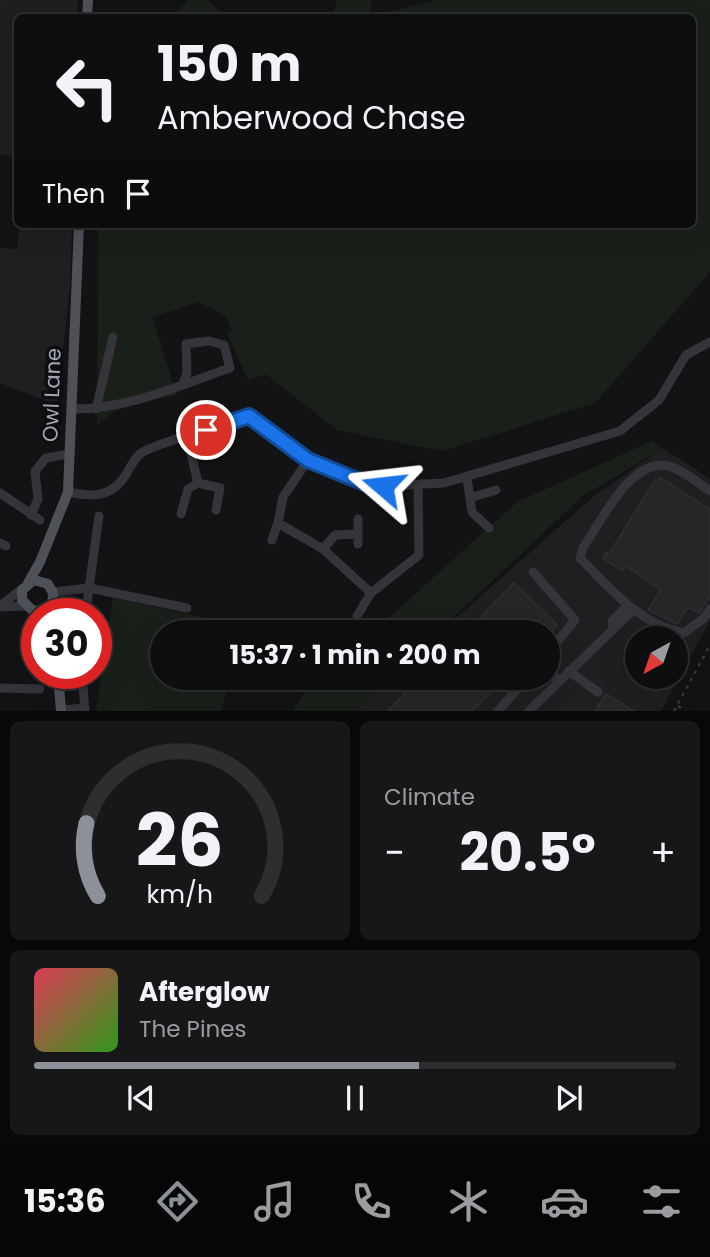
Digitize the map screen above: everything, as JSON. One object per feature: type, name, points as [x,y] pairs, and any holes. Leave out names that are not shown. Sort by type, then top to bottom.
[{"type":"main road","name":"Owl Lane","points":[[25,586],[40,562],[68,492],[79,228]]},
{"type":"main road","name":"Owl Lane","points":[[40,562],[42,580]]},
{"type":"main road","points":[[24,598],[21,595],[25,586],[42,580],[50,598]]},
{"type":"main road","points":[[59,689],[61,711]]},
{"type":"street","points":[[96,409],[113,337]]},
{"type":"street","points":[[72,409],[96,409],[183,384],[230,368],[225,345],[209,341],[186,344],[187,373],[183,384]]},
{"type":"street","points":[[68,492],[89,496],[108,493],[123,479],[141,453],[249,416],[308,460],[367,484],[418,486],[467,478],[620,431],[659,400],[686,355],[710,342]]},
{"type":"street","points":[[187,437],[198,483]]},
{"type":"street","points":[[0,493],[36,517],[38,499],[35,471],[46,458],[69,454]]},
{"type":"street","points":[[272,540],[283,497],[308,460]]},
{"type":"street","points":[[710,491],[670,466],[650,464],[634,474],[583,548],[580,558],[631,607],[668,630],[684,633],[704,618],[710,609]]},
{"type":"street","points":[[467,478],[472,512],[489,528]]},
{"type":"street","points":[[181,513],[188,489],[198,483],[220,488],[216,510]]},
{"type":"street","points":[[357,616],[372,593],[419,555],[418,486]]},
{"type":"street","points":[[470,498],[496,490]]},
{"type":"street","points":[[88,598],[99,516]]},
{"type":"street","points":[[323,549],[335,535],[358,539],[358,519]]},
{"type":"street","points":[[278,523],[323,549],[372,593]]},
{"type":"street","points":[[533,572],[575,620],[560,638]]},
{"type":"street","points":[[0,607],[25,586]]},
{"type":"street","points":[[64,598],[89,588],[187,608]]},
{"type":"street","points":[[0,607],[21,609]]},
{"type":"street","points":[[560,680],[613,627],[618,626],[631,607]]},
{"type":"street","points":[[569,671],[598,692]]},
{"type":"street","points":[[0,688],[21,689]]},
{"type":"street","points":[[61,711],[85,709],[83,689]]},
{"type":"street","points":[[498,711],[517,690]]},
{"type":"street","points":[[529,711],[550,690]]},
{"type":"path","points":[[674,711],[710,645]]},
{"type":"path","points":[[677,706],[686,711]]},
{"type":"shaded area","points":[[0,0],[78,0],[77,14],[14,14],[14,158],[0,154]]},
{"type":"shaded area","points":[[188,0],[208,0],[223,14],[176,14]]},
{"type":"shaded area","points":[[337,0],[371,0],[371,14],[333,14]]},
{"type":"shaded area","points":[[437,0],[710,0],[710,272],[595,403],[442,451],[337,430],[266,374],[248,380],[227,333],[232,331],[225,315],[199,302],[152,317],[177,395],[141,401],[111,413],[97,425],[98,228],[696,228],[696,14],[379,14]]},
{"type":"shaded area","points":[[19,228],[72,228],[70,286],[57,405],[0,383],[0,247],[17,250]]},
{"type":"shaded area","points":[[652,441],[663,448],[583,496],[451,620],[386,620],[517,502]]},
{"type":"shaded area","points":[[663,448],[710,479],[710,620],[688,661],[688,626],[625,626],[625,690],[672,690],[661,711],[356,711],[377,690],[560,690],[560,620],[454,620],[594,496]]},
{"type":"shaded area","points":[[113,598],[215,620],[150,620],[150,690],[227,690],[221,711],[96,711],[99,689],[112,689]]},
{"type":"shaded area","points":[[306,690],[377,690],[356,711],[293,711]]},
{"type":"building","points":[[660,477],[710,510],[710,596],[699,613],[688,607],[677,624],[648,610],[661,590],[626,566],[622,571],[603,558],[606,552],[609,554],[655,480],[657,482]]},
{"type":"building","points":[[514,583],[552,620],[478,620]]},
{"type":"building","points":[[408,690],[493,690],[472,711],[388,711]]},
{"type":"building","points":[[606,694],[634,711],[595,711]]},
{"type":"route","points":[[206,430],[249,416],[308,460],[321,463],[367,484],[383,486]]}]
